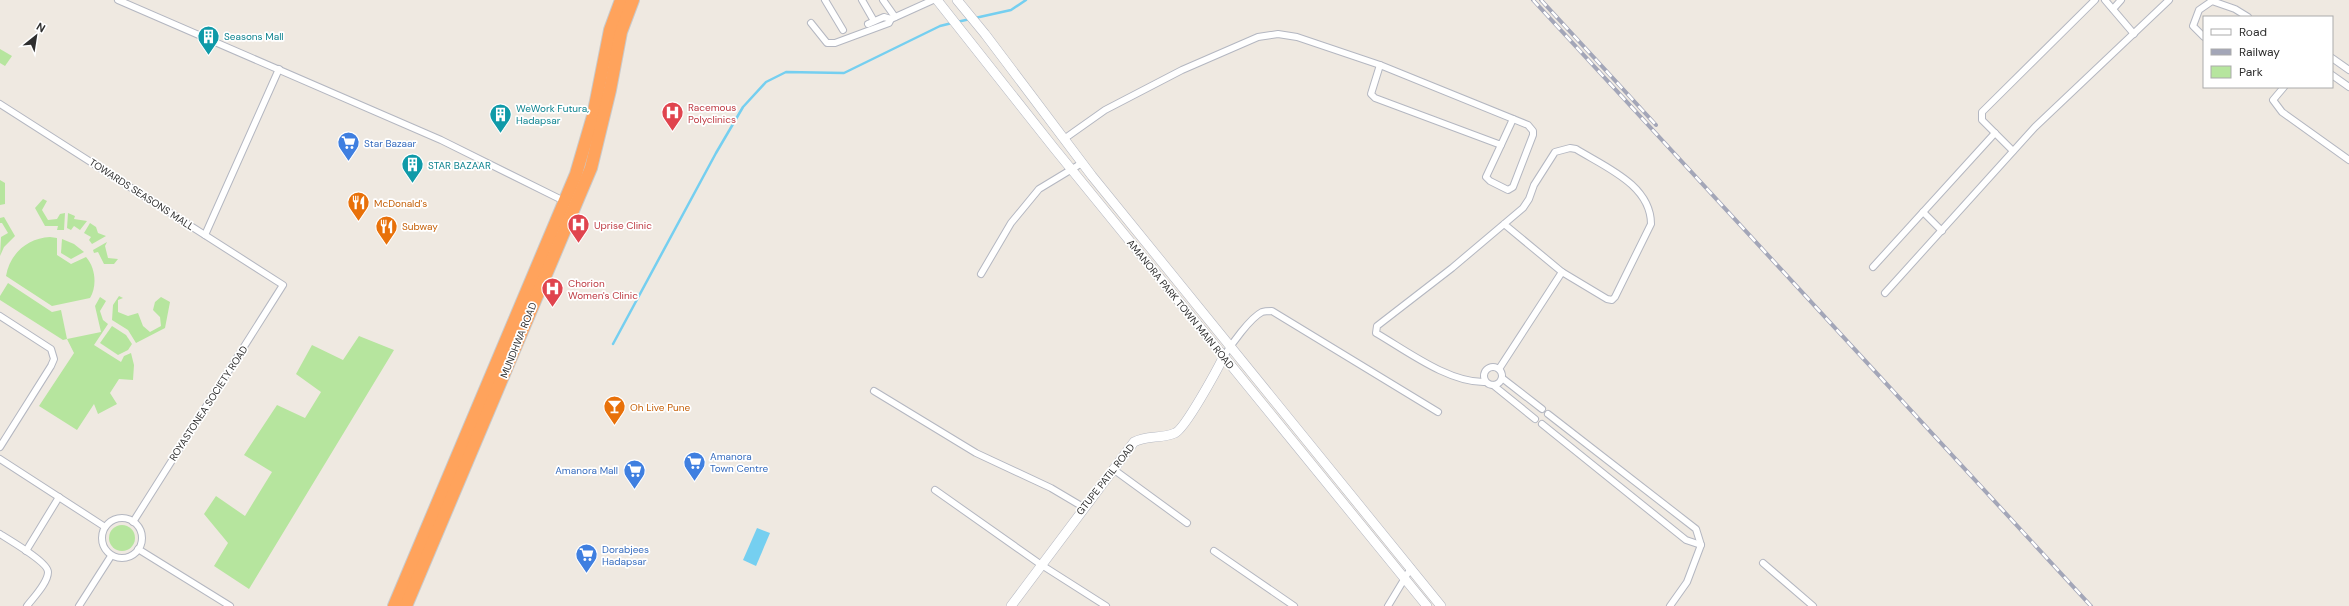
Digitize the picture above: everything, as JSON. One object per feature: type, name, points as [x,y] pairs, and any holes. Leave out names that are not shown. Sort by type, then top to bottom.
[{"type":"highway","name":"MUNDHWA ROAD","points":[[394,606],[570,204],[591,168],[610,90],[621,0]]},
{"type":"highway","name":"MUNDHWA ROAD","points":[[618,23],[633,0]]},
{"type":"highway","name":"MUNDHWA ROAD","points":[[406,606],[570,204]]},
{"type":"main road","name":"AMANORA PARK TOWN MAIN ROAD","points":[[937,0],[1071,170],[1427,606]]},
{"type":"main road","name":"AMANORA PARK TOWN MAIN ROAD","points":[[957,0],[985,34],[1082,163],[1441,606]]},
{"type":"main road","name":"GTUPE PATIL ROAD","points":[[1011,606],[1040,564],[1134,442],[1142,438],[1167,436],[1181,430],[1224,356]]},
{"type":"street","points":[[118,0],[441,140],[570,204]]},
{"type":"street","points":[[825,0],[843,30]]},
{"type":"street","points":[[862,0],[874,21]]},
{"type":"street","points":[[883,0],[893,18]]},
{"type":"street","points":[[811,23],[827,43],[834,43],[889,23],[893,18],[933,0]]},
{"type":"street","points":[[2013,151],[1982,120],[1982,112],[2095,0]]},
{"type":"street","points":[[2105,0],[2134,34]]},
{"type":"street","points":[[2113,9],[2121,0]]},
{"type":"street","points":[[1885,293],[2035,127],[2169,0]]},
{"type":"street","points":[[2203,36],[2193,26],[2199,10],[2212,1],[2235,9],[2246,16]]},
{"type":"street","points":[[868,24],[884,17],[893,18]]},
{"type":"street","points":[[1062,137],[1105,110],[1182,70],[1258,37],[1278,34],[1297,37],[1380,65],[1528,125],[1533,131],[1534,135],[1513,187],[1508,190],[1490,182],[1486,177],[1513,119]]},
{"type":"street","points":[[2333,59],[2349,70]]},
{"type":"street","points":[[1380,65],[1371,90],[1371,94],[1375,98],[1501,145]]},
{"type":"street","points":[[206,235],[279,69]]},
{"type":"street","points":[[2333,76],[2349,87]]},
{"type":"street","points":[[2283,88],[2273,100],[2282,112],[2349,160]]},
{"type":"street","name":"TOWARDS SEASONS MALL","points":[[0,104],[283,285]]},
{"type":"street","points":[[1873,267],[1995,133]]},
{"type":"street","points":[[1499,369],[1502,378],[1541,409],[1534,418],[1493,385],[1485,382],[1473,382],[1441,370],[1376,334],[1375,330],[1382,320],[1452,268],[1504,224],[1527,205],[1534,185],[1556,152],[1570,148],[1576,149],[1632,183],[1645,200],[1651,214],[1651,224],[1615,298],[1607,300],[1562,272],[1504,224]]},
{"type":"street","points":[[981,274],[1011,223],[1039,189],[1082,163]]},
{"type":"street","points":[[1923,212],[1942,231]]},
{"type":"street","points":[[1499,369],[1562,272]]},
{"type":"street","name":"ROYASTONEA SOCIETY ROAD","points":[[133,522],[283,285]]},
{"type":"street","points":[[1224,356],[1230,346],[1263,312],[1272,311],[1438,412]]},
{"type":"street","points":[[0,316],[50,349],[54,359],[52,366],[0,447]]},
{"type":"street","points":[[1485,382],[1484,376],[1486,370],[1494,367],[1499,369]]},
{"type":"street","points":[[1493,385],[1499,383],[1502,378]]},
{"type":"street","points":[[1501,392],[1508,383]]},
{"type":"street","points":[[874,392],[976,453],[1051,488],[1083,507]]},
{"type":"street","points":[[1548,414],[1696,529],[1701,545],[1687,582],[1670,606]]},
{"type":"street","points":[[1542,424],[1686,540],[1701,545]]},
{"type":"street","points":[[0,459],[105,528]]},
{"type":"street","points":[[1113,469],[1187,523]]},
{"type":"street","points":[[935,490],[1040,564],[1106,606]]},
{"type":"street","points":[[26,551],[58,497]]},
{"type":"street","points":[[119,519],[133,522],[141,533],[138,549],[130,557],[124,558],[111,556],[102,544],[105,528],[119,519]]},
{"type":"street","points":[[0,534],[26,551],[46,567],[48,571],[47,578],[27,606]]},
{"type":"street","points":[[138,549],[230,606]]},
{"type":"street","points":[[1214,551],[1294,606]]},
{"type":"street","points":[[79,606],[111,556]]},
{"type":"street","points":[[1763,564],[1813,606]]},
{"type":"street","points":[[1388,606],[1406,580],[1411,568]]},
{"type":"green space","points":[[0,49],[12,56],[5,66],[0,63]]},
{"type":"green space","points":[[0,180],[5,183],[5,204],[0,205]]},
{"type":"green space","points":[[43,199],[47,201],[42,210],[48,220],[57,219],[60,214],[65,213],[64,230],[57,230],[58,226],[45,226],[35,208]]},
{"type":"green space","points":[[68,213],[75,216],[74,219],[87,221],[80,230],[74,226],[71,230],[67,228]]},
{"type":"green space","points":[[4,217],[15,236],[4,247],[0,256],[1,237],[8,233],[2,223],[0,223],[0,218]]},
{"type":"green space","points":[[90,223],[96,227],[98,233],[106,236],[92,244],[89,240],[91,237],[84,233]]},
{"type":"green space","points":[[50,237],[57,238],[57,255],[71,264],[86,257],[89,261],[94,272],[94,288],[90,298],[52,306],[6,276],[11,260],[21,248],[34,240]]},
{"type":"green space","points":[[62,239],[74,244],[84,252],[71,259],[61,253]]},
{"type":"green space","points":[[107,242],[105,246],[108,258],[118,259],[114,264],[104,264],[98,252],[94,253],[93,250]]},
{"type":"green space","points":[[8,283],[52,312],[61,310],[67,339],[63,340],[0,300],[0,296]]},
{"type":"green space","points":[[119,296],[123,298],[118,300],[118,312],[128,316],[138,313],[143,326],[150,332],[161,326],[160,317],[153,310],[155,302],[161,297],[170,302],[165,328],[136,343],[128,330],[112,320],[113,305]]},
{"type":"green space","points":[[100,297],[106,301],[100,311],[103,320],[108,324],[94,345],[121,362],[124,356],[131,353],[134,365],[133,380],[119,379],[110,393],[117,404],[98,414],[94,404],[77,430],[39,406],[74,353],[67,339],[101,332],[95,306]]},
{"type":"green space","points":[[112,326],[126,335],[132,344],[128,350],[118,355],[100,343]]},
{"type":"green space","points":[[359,336],[394,350],[249,589],[214,566],[228,543],[204,514],[216,496],[245,516],[272,472],[244,455],[277,405],[305,418],[321,392],[296,374],[312,345],[343,360]]},
{"type":"green space","points":[[122,525],[131,529],[135,538],[131,547],[122,551],[113,547],[109,538],[113,529]]},
{"type":"water","points":[[757,528],[770,533],[756,566],[743,560]]},
{"type":"waterway","points":[[975,18],[1011,10],[1026,0]]},
{"type":"waterway","points":[[957,22],[970,19]]},
{"type":"waterway","points":[[613,344],[716,153],[743,107],[766,82],[786,72],[844,73],[940,26],[952,23]]},
{"type":"railway","points":[[1533,0],[2091,606]]},
{"type":"railway","points":[[1541,0],[1656,125]]},
{"type":"place","name":"Seasons Mall","points":[[209,56]]},
{"type":"place","name":"Racemous Polyclinics","points":[[672,132]]},
{"type":"place","name":"WeWork Futura, Hadapsar","points":[[500,134]]},
{"type":"place","name":"Star Bazaar","points":[[349,162]]},
{"type":"place","name":"STAR BAZAAR","points":[[413,184]]},
{"type":"place","name":"McDonald's","points":[[359,222]]},
{"type":"place","name":"Uprise Clinic","points":[[578,244]]},
{"type":"place","name":"Subway","points":[[386,246]]},
{"type":"place","name":"Chorion Women's Clinic","points":[[553,308]]},
{"type":"place","name":"Oh Live Pune","points":[[615,426]]},
{"type":"place","name":"Amanora Town Centre","points":[[695,482]]},
{"type":"place","name":"Amanora Mall","points":[[634,490]]},
{"type":"place","name":"Dorabjees Hadapsar","points":[[587,574]]}]
